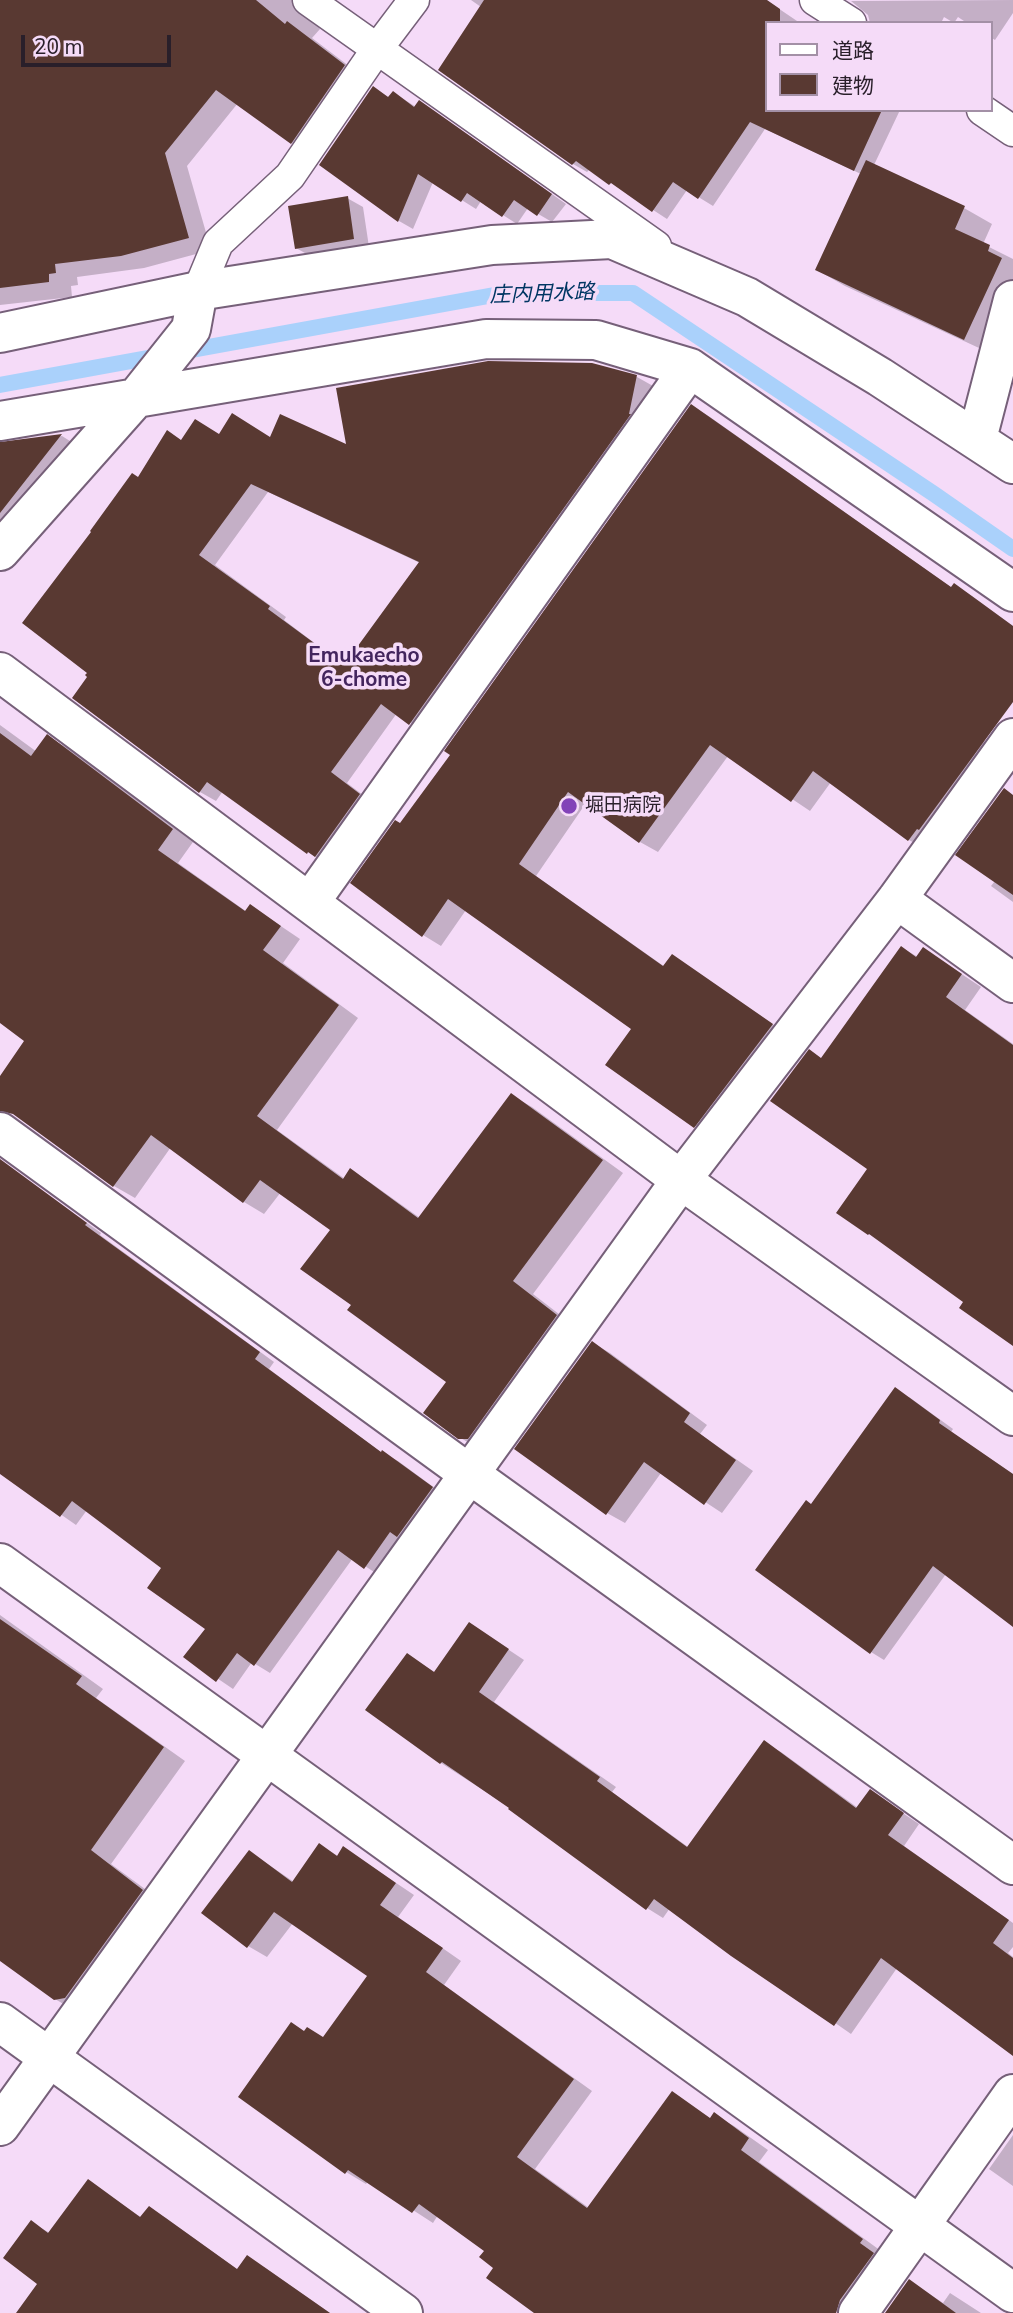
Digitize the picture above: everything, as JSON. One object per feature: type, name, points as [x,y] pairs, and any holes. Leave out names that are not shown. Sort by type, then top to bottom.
[{"type":"street","points":[[0,333],[198,290],[492,245],[612,239],[747,297],[880,377],[1013,464]]},
{"type":"street","points":[[0,551],[143,389],[191,329],[198,290]]},
{"type":"street","points":[[977,439],[1013,300]]},
{"type":"street","points":[[0,421],[143,389],[486,339],[596,340],[690,368],[1013,593]]},
{"type":"street","points":[[310,902],[690,368]]},
{"type":"street","points":[[0,672],[681,1180],[1013,1416]]},
{"type":"street","points":[[0,2126],[681,1180],[897,899],[1013,738]]},
{"type":"street","points":[[897,899],[1013,983]]},
{"type":"street","points":[[0,1132],[1013,1866]]},
{"type":"street","points":[[0,1563],[1013,2293]]},
{"type":"street","points":[[0,2022],[403,2313]]},
{"type":"street","points":[[858,2313],[1013,2094]]},
{"type":"lane","points":[[308,0],[699,276]]},
{"type":"lane","points":[[198,290],[218,243],[290,176],[414,0]]},
{"type":"lane","points":[[815,0],[848,21]]},
{"type":"lane","points":[[985,112],[1013,131]]},
{"type":"building","points":[[0,0],[256,0],[285,24],[287,21],[345,65],[291,144],[216,90],[165,153],[189,238],[121,256],[55,264],[56,273],[49,274],[49,282],[0,288]]},
{"type":"building","points":[[484,0],[767,0],[780,9],[780,21],[764,21],[764,112],[881,112],[854,171],[750,122],[698,199],[673,182],[652,212],[576,161],[572,165],[438,70]]},
{"type":"building","points":[[373,86],[388,97],[393,91],[414,107],[419,100],[552,194],[537,216],[514,200],[502,217],[467,193],[461,202],[418,174],[398,222],[319,165]]},
{"type":"building","points":[[866,160],[965,206],[955,229],[990,245],[988,251],[1002,258],[964,340],[815,270]]},
{"type":"building","points":[[348,196],[354,239],[295,249],[288,206]]},
{"type":"building","points":[[488,361],[592,363],[637,375],[631,414],[409,725],[381,704],[331,772],[360,794],[315,857],[207,782],[199,793],[72,698],[87,673],[22,623],[132,473],[138,477],[167,430],[181,440],[195,419],[219,434],[232,413],[270,437],[280,414],[346,444],[336,388]],"holes":[[[251,484],[419,562],[344,665],[268,609],[270,606],[199,555]]]},
{"type":"building","points":[[691,404],[951,587],[954,583],[1013,626],[1013,702],[919,830],[917,829],[908,841],[813,771],[791,802],[710,745],[639,843],[568,792],[519,864],[663,966],[672,954],[773,1024],[694,1128],[605,1065],[631,1029],[448,899],[422,937],[350,883],[395,820],[400,823],[450,755],[444,751]]},
{"type":"building","points":[[62,434],[0,513],[0,442]]},
{"type":"building","points":[[0,733],[31,756],[47,734],[173,829],[158,850],[245,911],[250,904],[281,926],[263,950],[339,1005],[257,1116],[343,1179],[350,1168],[418,1218],[511,1093],[603,1160],[513,1281],[557,1315],[468,1439],[458,1439],[423,1413],[446,1382],[347,1310],[351,1305],[300,1269],[330,1230],[260,1180],[243,1203],[151,1135],[113,1187],[13,1114],[0,1111],[0,1076],[24,1041],[0,1023]]},
{"type":"building","points":[[1004,788],[1013,795],[1013,895],[955,855]]},
{"type":"building","points":[[901,946],[916,957],[923,947],[962,974],[946,997],[1013,1045],[1013,1346],[959,1308],[963,1302],[836,1213],[867,1169],[770,1101],[809,1049],[821,1058]]},
{"type":"building","points":[[0,1159],[87,1223],[85,1225],[260,1352],[255,1359],[433,1487],[397,1537],[390,1532],[364,1569],[338,1550],[254,1666],[237,1653],[216,1682],[183,1657],[205,1629],[147,1588],[161,1568],[72,1501],[60,1517],[0,1474]]},
{"type":"building","points":[[592,1341],[690,1413],[684,1422],[736,1460],[704,1505],[644,1462],[606,1515],[514,1449]]},
{"type":"building","points":[[895,1387],[940,1420],[939,1423],[1013,1474],[1013,1627],[933,1566],[870,1654],[755,1570],[806,1500],[811,1504]]},
{"type":"building","points":[[0,1619],[82,1676],[76,1684],[164,1747],[91,1850],[143,1890],[65,1998],[54,2000],[0,1961]]},
{"type":"building","points":[[469,1622],[509,1649],[479,1692],[600,1777],[597,1781],[687,1847],[764,1740],[856,1808],[870,1789],[904,1813],[888,1835],[1009,1920],[993,1943],[1013,1958],[1013,2056],[881,1958],[834,2026],[731,1956],[654,1899],[646,1910],[509,1808],[442,1762],[440,1764],[365,1710],[407,1653],[434,1672]]},
{"type":"building","points":[[319,1843],[337,1856],[343,1846],[396,1883],[380,1905],[443,1948],[426,1972],[574,2079],[517,2157],[587,2208],[672,2091],[710,2118],[714,2112],[749,2138],[741,2150],[863,2239],[860,2243],[874,2253],[840,2300],[836,2313],[534,2313],[486,2278],[493,2268],[479,2257],[484,2251],[419,2204],[412,2213],[348,2170],[345,2174],[238,2097],[291,2022],[304,2031],[307,2027],[323,2037],[367,1976],[274,1912],[247,1948],[201,1913],[249,1850],[292,1882]]},
{"type":"building","points":[[88,2179],[140,2217],[149,2206],[237,2269],[247,2255],[330,2313],[16,2313],[37,2284],[3,2258],[31,2220],[48,2233]]},
{"type":"building","points":[[909,2279],[956,2313],[885,2313]]},
{"type":"waterway","name":"庄内用水路","points":[[0,385],[505,293],[633,293],[1013,549]]},
{"type":"place","name":"堀田病院","points":[[569,806]]},
{"type":"district","name":"Emukaecho 6-chome","points":[[364,669]]}]
